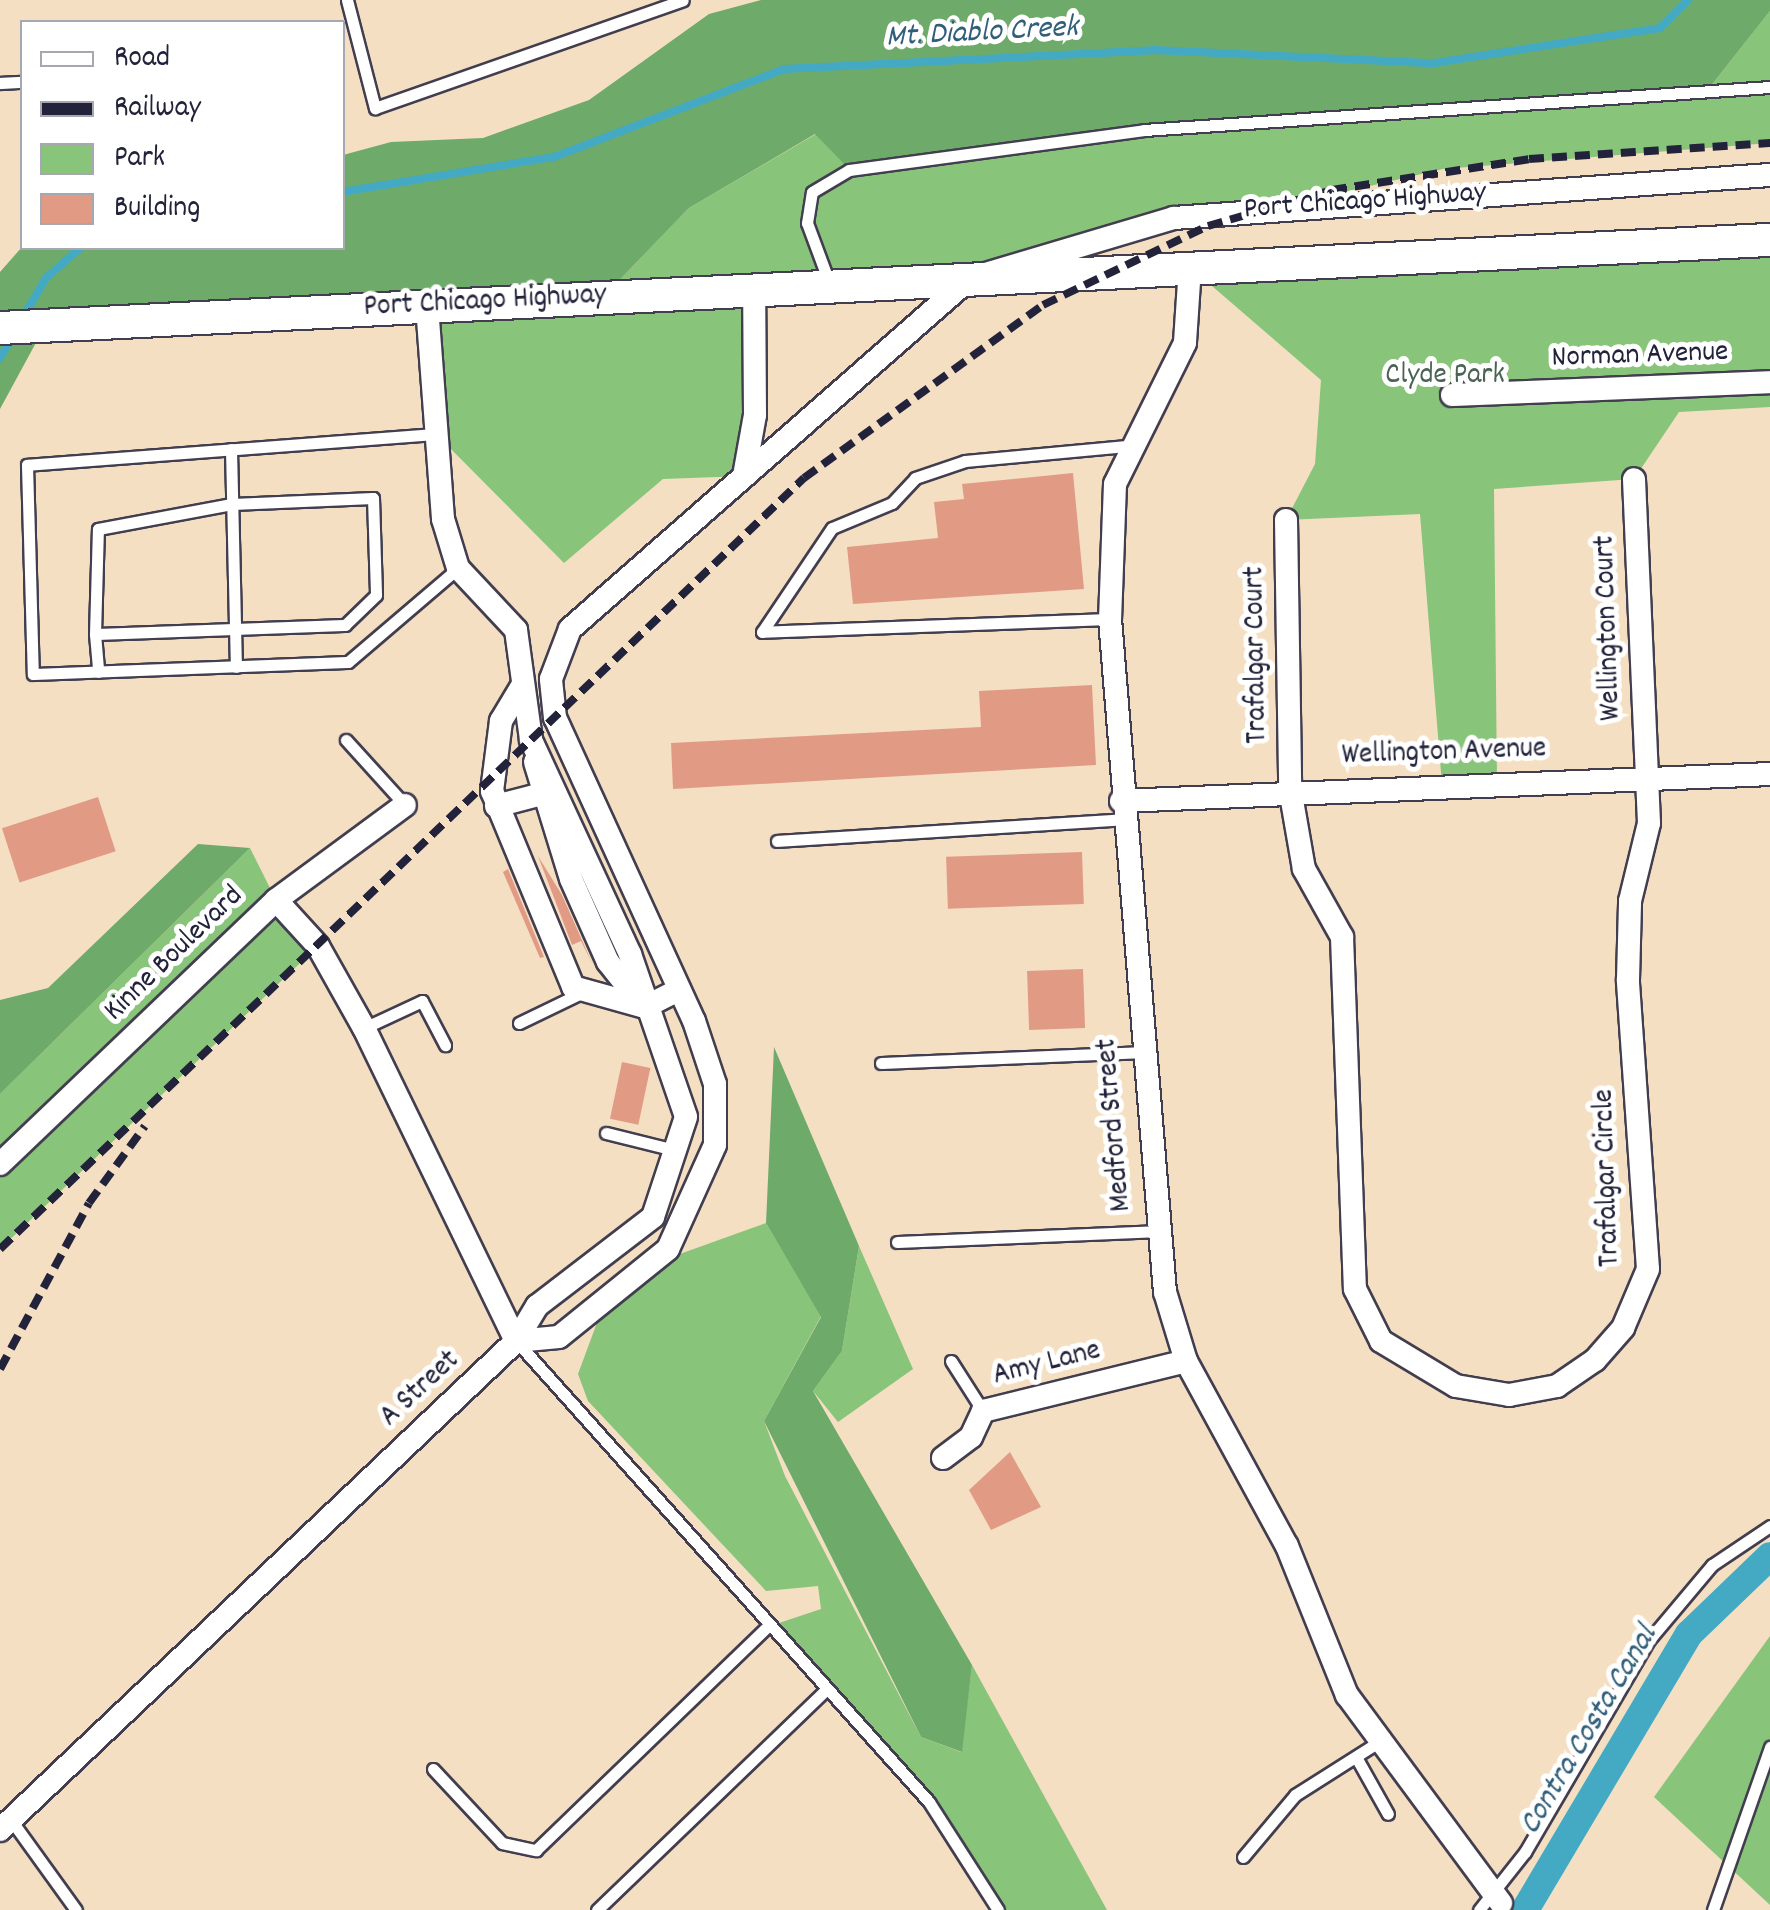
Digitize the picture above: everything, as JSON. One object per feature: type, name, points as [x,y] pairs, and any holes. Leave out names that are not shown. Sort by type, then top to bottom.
[{"type":"street","name":"Port Chicago Highway","points":[[969,279],[1096,234],[1174,218],[1770,175]]},
{"type":"street","name":"Port Chicago Highway","points":[[0,328],[828,282],[969,279],[1770,240]]},
{"type":"street","name":"Medford Street","points":[[1190,267],[1185,343],[1126,446],[1115,484],[1110,619],[1155,1231],[1186,1362],[1287,1546],[1347,1695],[1494,1904]]},
{"type":"street","points":[[276,900],[318,946],[364,1028],[516,1341],[559,1336],[639,1277],[688,1223],[713,1162],[715,1084],[678,990],[572,762],[553,698],[560,646],[744,476],[969,279]]},
{"type":"street","points":[[744,476],[756,415],[754,287]]},
{"type":"street","points":[[427,306],[443,519],[458,568],[516,630],[531,740],[545,784],[630,954],[645,1007],[681,1084],[681,1151]]},
{"type":"street","name":"Norman Avenue","points":[[1452,395],[1770,382]]},
{"type":"street","name":"Wellington Court","points":[[1634,478],[1646,776]]},
{"type":"street","name":"Trafalgar Court","points":[[1286,520],[1290,789]]},
{"type":"street","points":[[522,686],[493,754],[496,806],[580,994],[645,1007],[678,990]]},
{"type":"street","points":[[496,806],[545,784],[572,762]]},
{"type":"street","name":"Wellington Avenue","points":[[1122,810],[1290,789],[1770,774]]},
{"type":"street","name":"Trafalgar Circle","points":[[1290,789],[1304,869],[1342,937],[1356,1289],[1380,1340],[1456,1386],[1509,1395],[1557,1386],[1595,1360],[1623,1328],[1648,1268],[1628,980],[1646,776]]},
{"type":"street","name":"Kinne Boulevard","points":[[0,1164],[276,900],[406,806]]},
{"type":"street","name":"A Street","points":[[5,1825],[516,1341],[537,1306],[653,1217],[681,1151]]},
{"type":"street","name":"Amy Lane","points":[[943,1458],[971,1437],[983,1411],[1186,1362]]},
{"type":"lane","points":[[347,0],[375,108],[683,0]]},
{"type":"lane","points":[[828,282],[807,223],[812,192],[850,170],[1144,130],[1770,88]]},
{"type":"lane","points":[[436,434],[27,464],[33,674],[348,662],[458,568]]},
{"type":"lane","points":[[1110,619],[762,632],[832,528],[892,503],[915,478],[965,461],[1126,446]]},
{"type":"lane","points":[[232,450],[236,667]]},
{"type":"lane","points":[[95,634],[345,625],[376,595],[373,498],[232,504],[98,529],[95,634],[98,672]]},
{"type":"lane","points":[[346,740],[406,806]]},
{"type":"lane","points":[[777,842],[1122,810]]},
{"type":"lane","points":[[519,1023],[580,994]]},
{"type":"lane","points":[[364,1028],[422,1001],[445,1045]]},
{"type":"lane","points":[[882,1063],[1140,1052]]},
{"type":"lane","points":[[606,1132],[681,1151]]},
{"type":"lane","points":[[897,1242],[1155,1231]]},
{"type":"lane","points":[[516,1341],[768,1627],[929,1802],[998,1910]]},
{"type":"lane","points":[[951,1361],[983,1411]]},
{"type":"lane","points":[[1494,1904],[1649,1640],[1712,1565],[1770,1526]]},
{"type":"lane","points":[[433,1770],[502,1842],[536,1850],[768,1627]]},
{"type":"lane","points":[[597,1910],[826,1690]]},
{"type":"lane","points":[[1243,1857],[1295,1796],[1380,1741]]},
{"type":"lane","points":[[1713,1910],[1770,1747]]},
{"type":"lane","points":[[1356,1756],[1388,1814]]},
{"type":"lane","points":[[5,1825],[76,1910]]},
{"type":"green space","points":[[761,0],[1770,0],[1770,11],[1706,92],[1144,130],[850,170],[815,134],[689,208],[604,296],[45,326],[0,409],[0,272],[20,249],[345,250],[345,154],[391,142],[483,138],[589,100],[709,14]]},
{"type":"green space","points":[[1770,11],[1770,143],[1443,169],[969,279],[754,287],[744,476],[663,479],[564,563],[436,434],[427,306],[604,296],[689,208],[816,134],[1144,130],[1706,92]]},
{"type":"green space","name":"Clyde Park","points":[[1770,240],[1770,407],[1679,412],[1634,479],[1494,489],[1497,783],[1442,785],[1420,514],[1286,520],[1315,464],[1321,380],[1190,267]]},
{"type":"green space","points":[[198,844],[250,848],[0,1094],[0,1000],[48,988]]},
{"type":"green space","points":[[250,848],[276,900],[318,946],[0,1249],[0,1094]]},
{"type":"green space","points":[[774,1047],[859,1246],[842,1351],[813,1391],[972,1665],[962,1752],[921,1737],[764,1421],[821,1317],[766,1223]]},
{"type":"green space","points":[[766,1223],[821,1316],[764,1421],[785,1476],[921,1737],[961,1752],[972,1665],[1107,1910],[998,1910],[929,1802],[767,1627],[821,1609],[818,1586],[766,1591],[588,1401],[578,1374],[598,1320],[677,1255]]},
{"type":"green space","points":[[859,1246],[913,1369],[838,1422],[813,1391],[842,1351]]},
{"type":"green space","points":[[1770,1636],[1770,1905],[1654,1797]]},
{"type":"building","points":[[1073,473],[1084,589],[853,604],[847,547],[938,538],[934,502],[964,499],[962,484]]},
{"type":"building","points":[[1092,685],[1096,765],[673,789],[671,743],[981,727],[979,691]]},
{"type":"building","points":[[98,797],[116,851],[20,882],[2,828]]},
{"type":"building","points":[[1082,852],[1084,904],[948,909],[946,857]]},
{"type":"building","points":[[538,856],[562,895],[593,965],[581,941],[572,945]]},
{"type":"building","points":[[508,869],[544,957],[540,958],[503,872]]},
{"type":"building","points":[[1083,969],[1085,1028],[1029,1030],[1027,971]]},
{"type":"building","points":[[622,1062],[650,1068],[638,1125],[610,1119]]},
{"type":"building","points":[[1010,1452],[1041,1507],[991,1530],[969,1490]]},
{"type":"waterway","name":"Mt. Diablo Creek","points":[[345,192],[554,157],[784,69],[1154,50],[1434,63],[1660,28],[1688,0]]},
{"type":"waterway","name":"Mt. Diablo Creek","points":[[22,319],[46,278],[78,250]]},
{"type":"waterway","name":"Mt. Diablo Creek","points":[[0,358],[13,336]]},
{"type":"waterway","name":"Contra Costa Canal","points":[[1525,1910],[1689,1634],[1770,1556]]},
{"type":"railway","points":[[0,1249],[804,478],[1043,305],[1208,226],[1332,190],[1529,159],[1770,143]]},
{"type":"railway","points":[[0,1369],[89,1203],[145,1126]]}]
